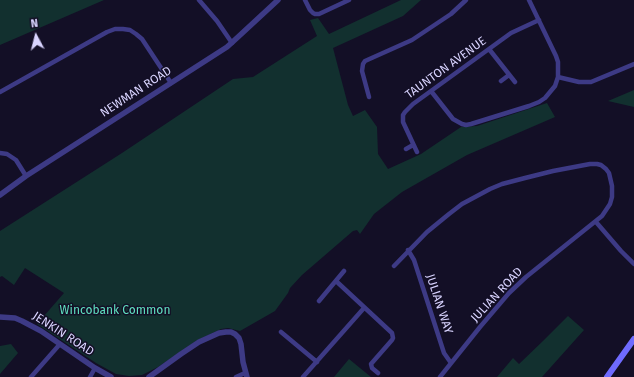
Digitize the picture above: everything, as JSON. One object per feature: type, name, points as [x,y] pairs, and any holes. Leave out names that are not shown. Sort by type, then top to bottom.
[{"type":"main road","points":[[607,377],[634,339]]},
{"type":"street","points":[[199,0],[217,21],[232,43]]},
{"type":"street","name":"NEWMAN ROAD","points":[[0,195],[26,176],[232,43],[278,0]]},
{"type":"street","points":[[305,0],[313,14],[319,14],[349,0]]},
{"type":"street","points":[[369,97],[362,71],[362,67],[365,62],[412,40],[451,14],[466,0]]},
{"type":"street","points":[[431,91],[453,119],[466,125],[540,102],[545,98],[555,86],[558,78],[558,62],[529,0]]},
{"type":"street","name":"TAUNTON AVENUE","points":[[417,152],[403,122],[403,115],[413,104],[511,33],[539,20]]},
{"type":"street","points":[[0,92],[102,34],[115,29],[130,30],[142,39],[171,83]]},
{"type":"street","points":[[489,49],[515,82]]},
{"type":"street","points":[[558,78],[579,82],[591,82],[634,64]]},
{"type":"street","points":[[501,81],[509,75]]},
{"type":"street","points":[[406,149],[413,146]]},
{"type":"street","points":[[0,153],[7,154],[16,160],[26,176]]},
{"type":"street","name":"JULIAN ROAD","points":[[394,266],[427,232],[449,214],[462,204],[490,189],[502,184],[553,171],[597,164],[606,169],[609,173],[612,186],[612,197],[610,204],[602,216],[526,277],[509,293],[440,377]]},
{"type":"street","points":[[596,222],[634,264]]},
{"type":"street","name":"JULIAN WAY","points":[[408,250],[414,260],[444,352],[451,363]]},
{"type":"street","points":[[319,301],[344,271]]},
{"type":"street","points":[[336,281],[393,335],[392,340],[371,364],[372,368],[378,373]]},
{"type":"street","points":[[303,377],[364,308]]},
{"type":"street","name":"JENKIN ROAD","points":[[0,317],[15,318],[41,331],[95,368],[111,377]]},
{"type":"street","points":[[149,377],[199,342],[219,333],[226,332],[235,334],[239,338],[241,344],[246,375],[236,377]]},
{"type":"street","points":[[281,332],[317,362]]},
{"type":"street","points":[[31,377],[60,344]]},
{"type":"street","points":[[90,377],[95,368]]},
{"type":"green space","points":[[0,0],[104,0],[0,45]]},
{"type":"green space","name":"Wincobank Common","points":[[401,0],[421,0],[403,16],[333,48],[348,105],[353,116],[365,110],[377,127],[378,154],[388,169],[421,154],[461,127],[477,126],[547,103],[555,117],[467,155],[402,192],[374,214],[360,234],[357,230],[353,231],[302,275],[290,288],[275,311],[240,331],[228,328],[221,329],[196,341],[158,367],[142,375],[129,376],[116,374],[96,363],[37,324],[64,293],[25,268],[14,285],[2,276],[0,277],[0,231],[122,153],[233,79],[253,77],[317,36],[310,20],[318,18],[329,34]]},
{"type":"green space","points":[[634,90],[634,107],[608,101]]},
{"type":"green space","points":[[568,316],[584,330],[542,377],[497,377],[513,358],[519,364]]},
{"type":"green space","points":[[11,344],[18,353],[0,374],[0,346]]},
{"type":"green space","points":[[349,359],[371,377],[334,377]]}]
